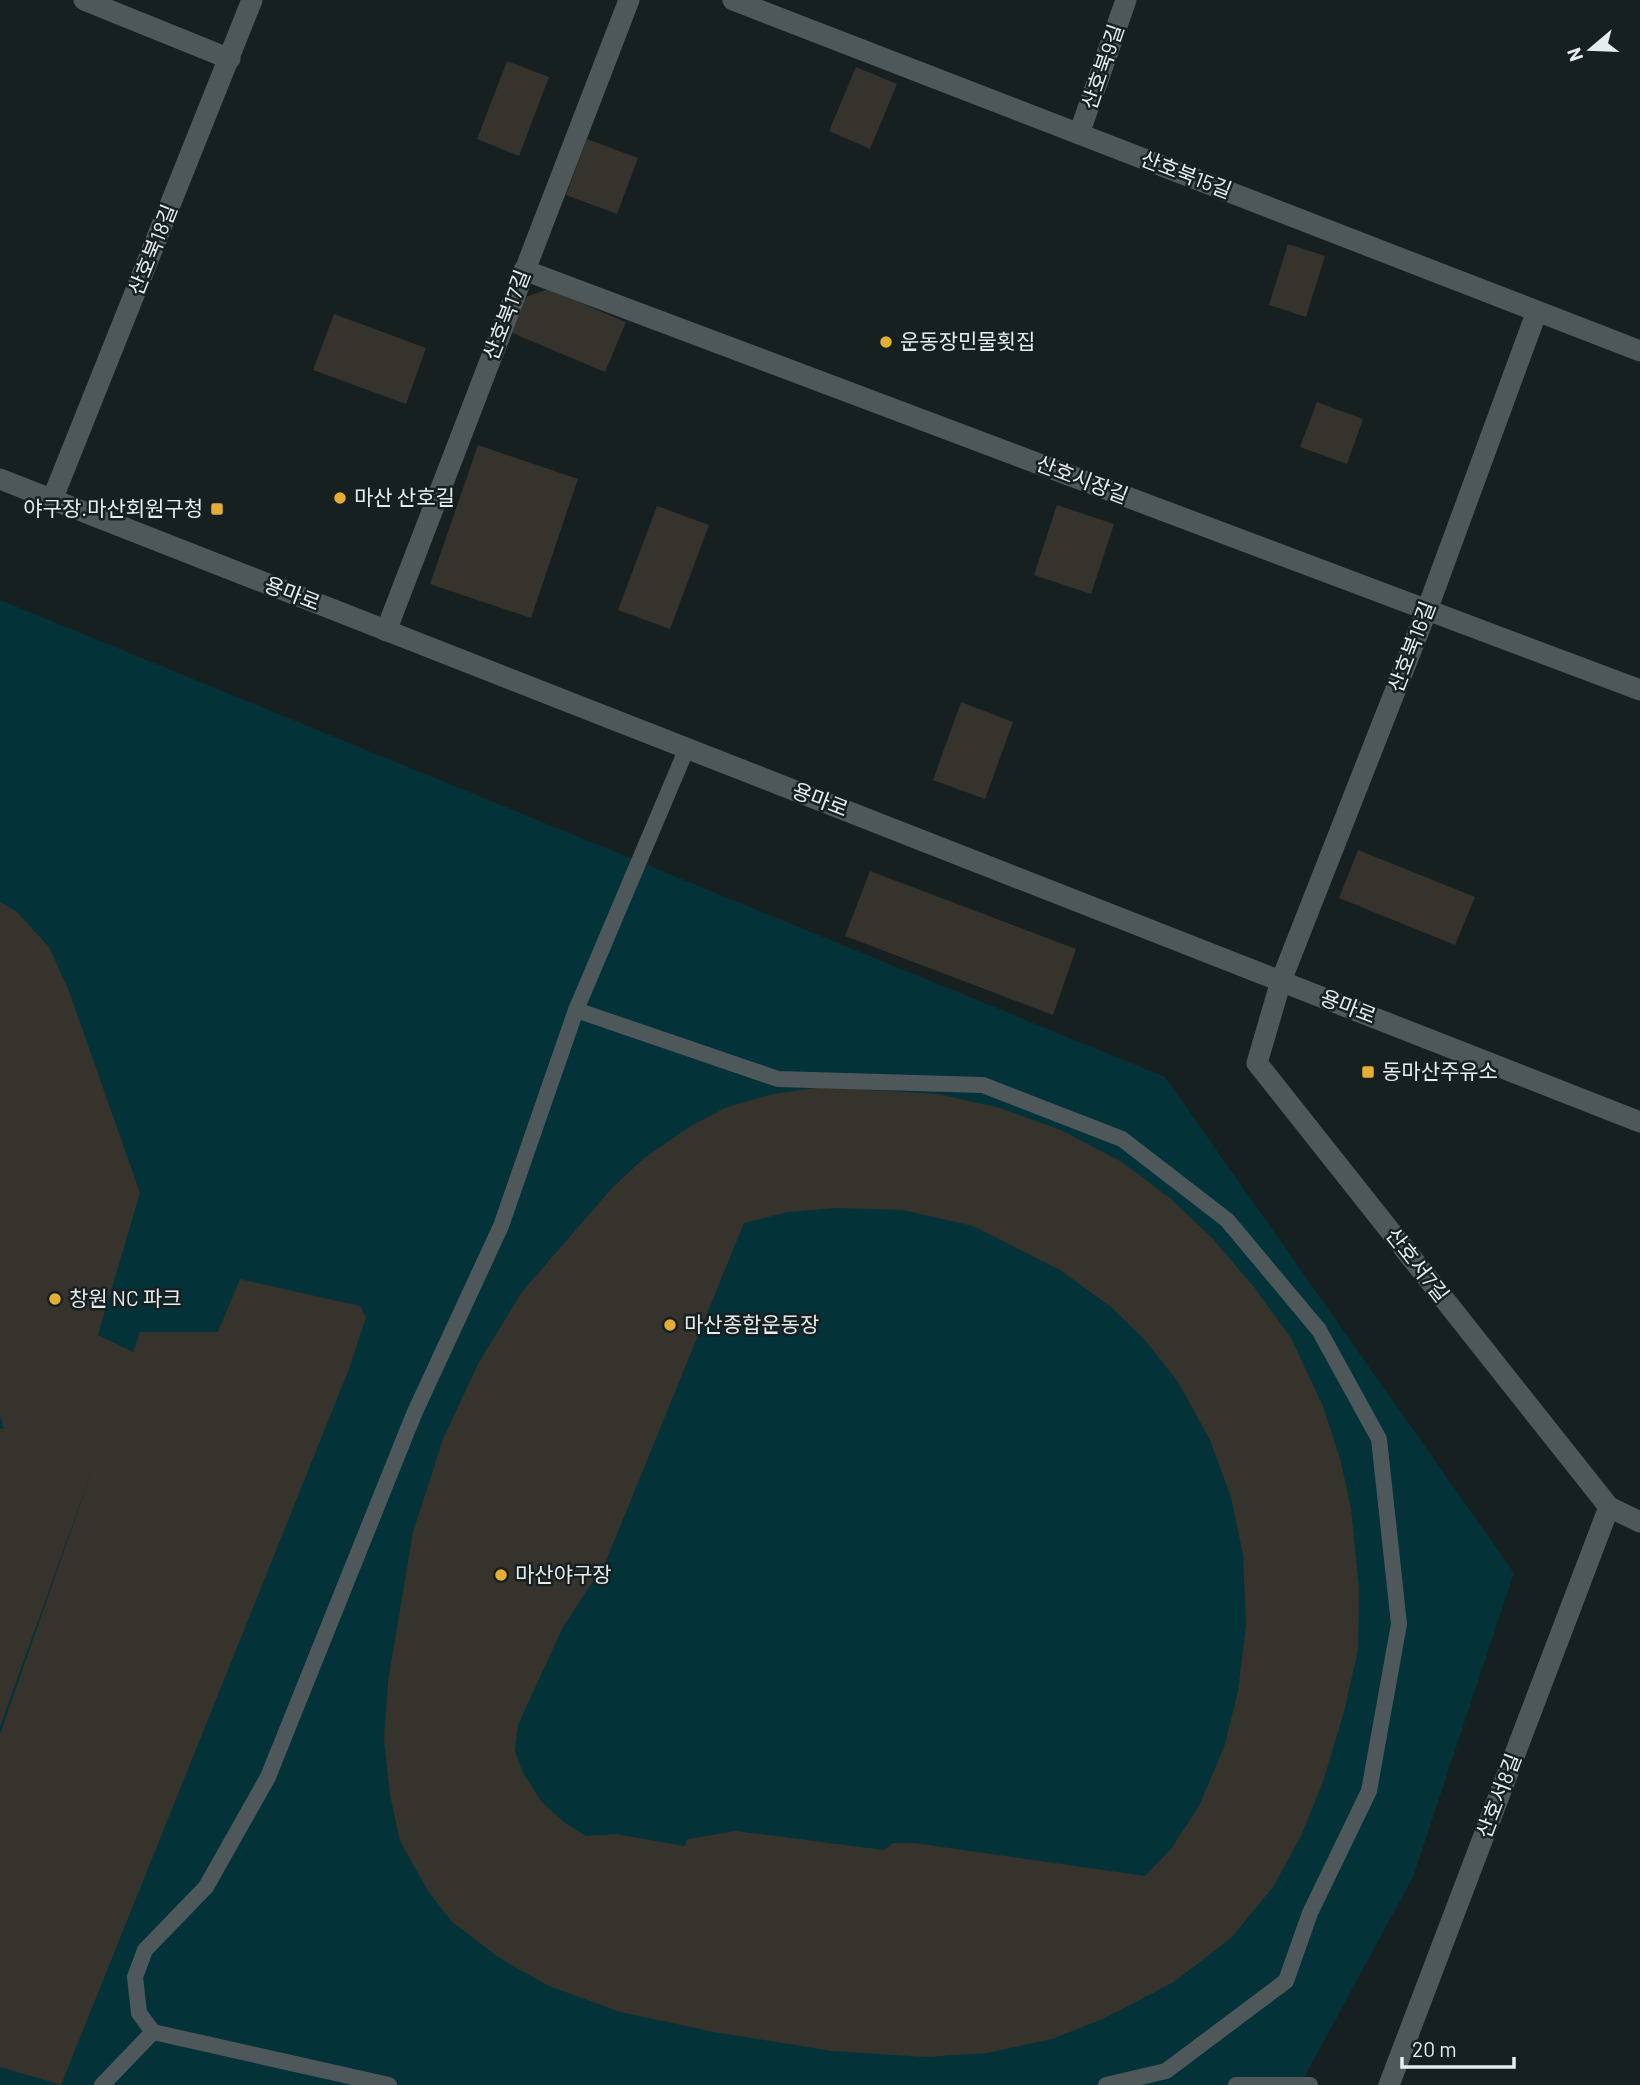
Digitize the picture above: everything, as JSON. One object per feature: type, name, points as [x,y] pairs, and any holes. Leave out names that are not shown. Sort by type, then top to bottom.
[{"type":"street","points":[[84,0],[230,59]]},
{"type":"street","name":"산호북18길","points":[[52,500],[252,0]]},
{"type":"street","name":"산호북17길","points":[[386,631],[629,0]]},
{"type":"street","name":"산호북15길","points":[[733,0],[1640,351]]},
{"type":"street","name":"산호북9길","points":[[1079,134],[1126,0]]},
{"type":"street","name":"산호시장길","points":[[524,270],[1640,690]]},
{"type":"street","name":"산호북16길","points":[[1281,981],[1427,610],[1537,311]]},
{"type":"street","name":"용마로","points":[[0,479],[1640,1122]]},
{"type":"street","name":"산호서7길","points":[[1281,981],[1257,1063],[1609,1507],[1640,1522]]},
{"type":"street","name":"산호서8길","points":[[1389,2085],[1609,1507]]},
{"type":"lane","points":[[389,2085],[153,2032],[138,2013],[135,1977],[145,1950],[205,1887],[268,1777],[414,1413],[501,1226],[576,1010],[687,748]]},
{"type":"lane","points":[[576,1010],[778,1079],[983,1085],[1122,1139],[1227,1220],[1319,1330],[1379,1439],[1399,1624],[1369,1791],[1310,1913],[1286,1981],[1168,2078],[1106,2085]]},
{"type":"lane","points":[[102,2085],[153,2032]]},
{"type":"lane","points":[[1236,2085],[1310,2085]]},
{"type":"shaded area","name":"마산종합운동장","points":[[0,600],[1165,1077],[1514,1573],[1413,1877],[1300,2085],[0,2085]]},
{"type":"building","points":[[507,61],[549,77],[519,156],[477,139]]},
{"type":"building","points":[[856,67],[897,84],[870,149],[829,131]]},
{"type":"building","points":[[587,139],[638,158],[617,214],[566,195]]},
{"type":"building","points":[[1288,244],[1325,256],[1306,317],[1269,305]]},
{"type":"building","points":[[548,289],[626,322],[605,372],[510,332],[523,298]]},
{"type":"building","points":[[334,314],[426,348],[406,404],[313,370]]},
{"type":"building","points":[[1317,402],[1363,419],[1347,464],[1300,447]]},
{"type":"building","points":[[478,445],[578,479],[531,618],[430,584]]},
{"type":"building","points":[[1057,505],[1114,524],[1091,594],[1034,575]]},
{"type":"building","points":[[657,506],[709,525],[670,629],[618,610]]},
{"type":"building","points":[[961,702],[1013,722],[985,799],[933,780]]},
{"type":"building","points":[[1358,850],[1475,897],[1455,945],[1339,898]]},
{"type":"building","points":[[870,871],[1076,949],[1053,1015],[845,936]]},
{"type":"building","points":[[0,902],[16,911],[49,947],[69,991],[140,1193],[98,1335],[133,1352],[140,1332],[218,1332],[240,1279],[360,1306],[366,1317],[349,1369],[61,2085],[0,2067],[0,1734],[94,1465],[0,1727],[0,1429],[4,1428],[0,1416]]},
{"type":"building","name":"마산야구장","points":[[821,1087],[938,1094],[1000,1108],[1061,1130],[1122,1162],[1171,1199],[1213,1239],[1254,1287],[1291,1338],[1323,1406],[1341,1462],[1351,1509],[1359,1588],[1358,1650],[1344,1712],[1323,1782],[1301,1836],[1273,1887],[1231,1938],[1174,1982],[1103,2019],[1052,2039],[987,2053],[926,2057],[832,2051],[714,2032],[620,2012],[549,1986],[501,1959],[452,1922],[428,1891],[400,1841],[390,1795],[384,1740],[388,1681],[413,1532],[443,1439],[478,1364],[521,1293],[612,1188],[643,1159],[689,1127],[727,1107],[773,1094]],"holes":[[[836,1208],[903,1210],[973,1226],[1060,1270],[1111,1307],[1145,1340],[1178,1382],[1210,1440],[1231,1497],[1243,1555],[1246,1625],[1238,1691],[1224,1747],[1199,1806],[1171,1849],[1145,1876],[914,1843],[893,1843],[884,1850],[736,1831],[688,1839],[684,1846],[616,1834],[586,1836],[565,1823],[541,1801],[523,1773],[515,1751],[518,1725],[563,1627],[606,1561],[744,1223],[788,1212]]]},
{"type":"place","name":"운동장민물횟집","points":[[886,342]]},
{"type":"place","name":"마산 산호길","points":[[340,498]]},
{"type":"place","name":"야구장.마산회원구청","points":[[217,509]]},
{"type":"place","name":"동마산주유소","points":[[1368,1072]]},
{"type":"place","name":"창원 NC 파크","points":[[55,1299]]},
{"type":"place","name":"마산종합운동장","points":[[670,1325]]},
{"type":"place","name":"마산야구장","points":[[501,1575]]}]
